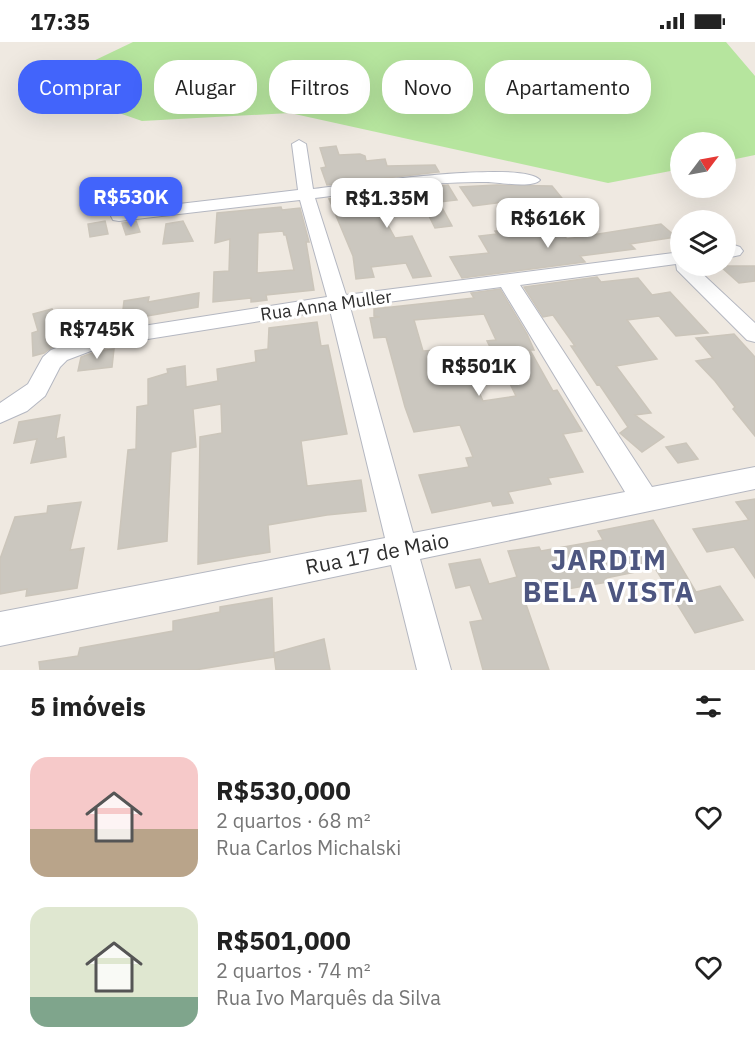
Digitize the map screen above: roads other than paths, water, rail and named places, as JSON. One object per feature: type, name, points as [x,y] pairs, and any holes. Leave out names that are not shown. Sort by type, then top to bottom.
[{"type":"street","points":[[298,144],[306,194],[338,302],[434,670]]},
{"type":"street","points":[[119,216],[445,178],[487,177],[532,180]]},
{"type":"street","name":"Rua Anna Muller","points":[[0,414],[18,405],[37,390],[51,363],[59,355],[82,344],[100,339],[338,302],[670,262]]},
{"type":"street","points":[[695,276],[755,334]]},
{"type":"street","points":[[507,280],[645,500]]},
{"type":"street","name":"Rua 17 de Maio","points":[[0,629],[755,478]]},
{"type":"district","name":"JARDIM BELA VISTA","points":[[609,575]]}]
